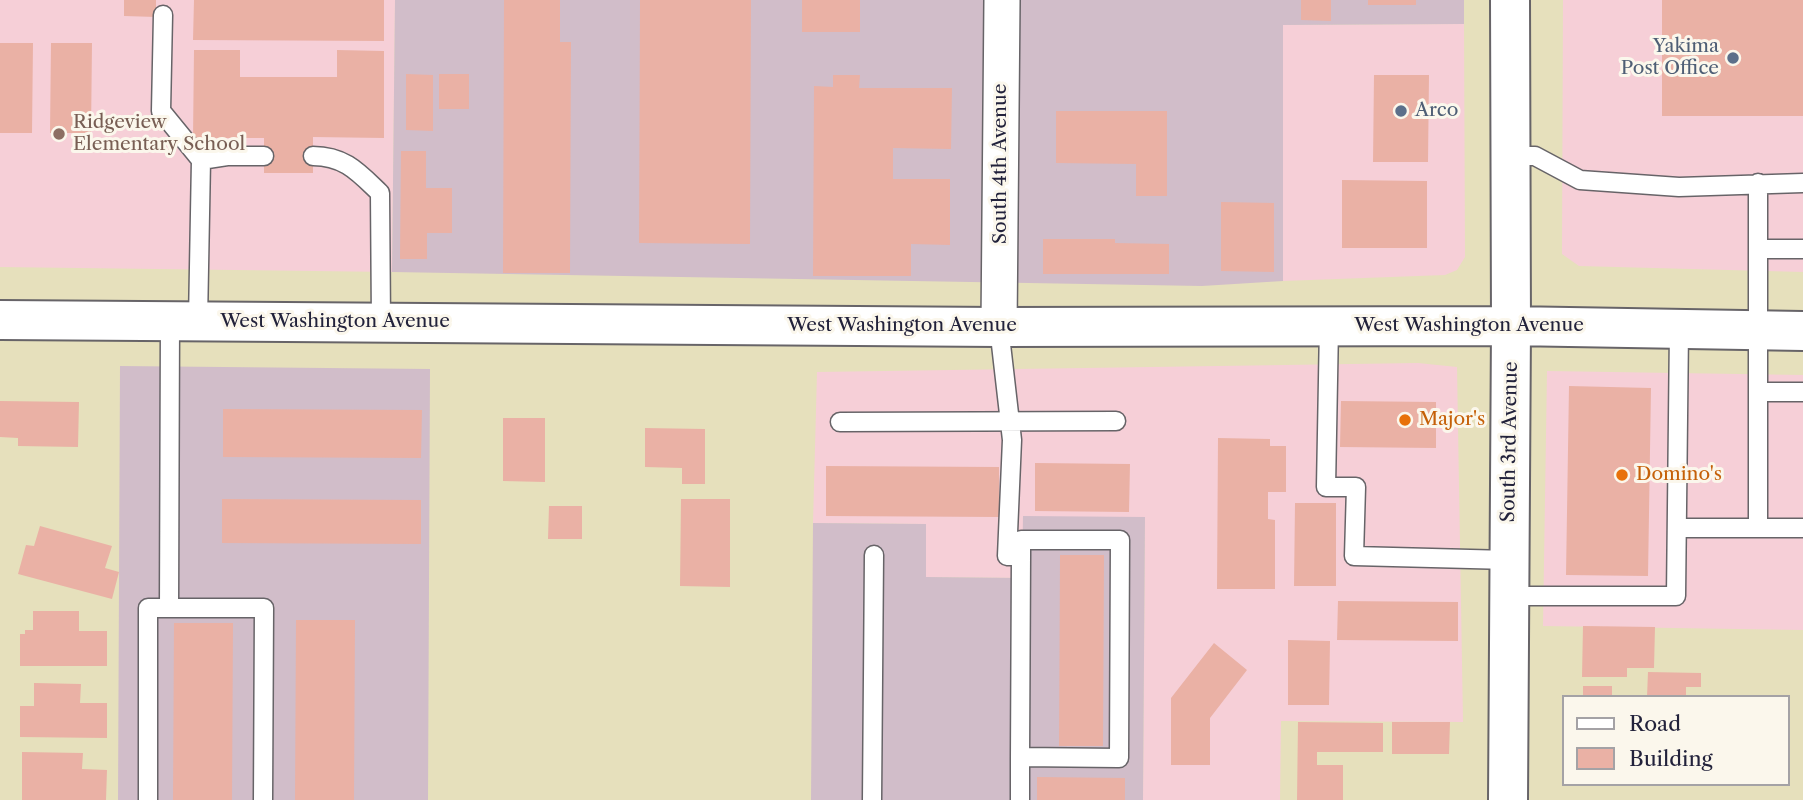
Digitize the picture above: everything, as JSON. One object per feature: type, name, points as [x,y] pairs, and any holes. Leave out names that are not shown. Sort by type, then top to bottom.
[{"type":"main road","name":"South 3rd Avenue","points":[[1508,800],[1510,0]]},
{"type":"main road","name":"West Washington Avenue","points":[[0,320],[999,327],[1511,326],[1803,331]]},
{"type":"street","name":"South 4th Avenue","points":[[999,327],[1002,0]]},
{"type":"lane","points":[[163,15],[161,111],[201,160],[184,321],[169,608]]},
{"type":"lane","points":[[201,160],[226,156],[264,156]]},
{"type":"lane","points":[[313,156],[351,164],[380,193],[381,323]]},
{"type":"lane","points":[[1511,156],[1535,156],[1580,180],[1679,187],[1803,183]]},
{"type":"lane","points":[[1758,183],[1758,528]]},
{"type":"lane","points":[[1759,249],[1803,249]]},
{"type":"lane","points":[[1329,326],[1326,487],[1356,487],[1354,556],[1509,578],[1676,596],[1679,328]]},
{"type":"lane","points":[[999,327],[1012,440],[1007,556],[1021,556]]},
{"type":"lane","points":[[1759,392],[1803,392]]},
{"type":"lane","points":[[840,422],[1116,421]]},
{"type":"lane","points":[[1677,528],[1803,528]]},
{"type":"lane","points":[[1020,757],[1119,758],[1120,540],[1021,540],[1020,757],[1020,800]]},
{"type":"lane","points":[[872,800],[874,555]]},
{"type":"lane","points":[[148,800],[148,608],[264,608],[263,800]]},
{"type":"shaded area","points":[[0,0],[395,0],[392,272],[0,267]]},
{"type":"shaded area","points":[[395,0],[1464,0],[1464,24],[1283,25],[1283,281],[1202,286],[392,272]]},
{"type":"shaded area","points":[[1563,0],[1803,0],[1803,272],[1579,266],[1562,254]]},
{"type":"shaded area","points":[[1464,24],[1465,257],[1457,270],[1445,275],[1283,281],[1283,25]]},
{"type":"shaded area","points":[[1418,363],[1457,367],[1463,722],[1281,721],[1280,800],[1143,800],[1145,517],[1022,578],[925,577],[925,524],[813,523],[817,372]]},
{"type":"shaded area","points":[[120,366],[430,369],[428,800],[118,800]]},
{"type":"shaded area","points":[[1547,371],[1803,375],[1803,630],[1543,626]]},
{"type":"shaded area","points":[[1023,516],[1145,517],[1143,800],[811,800],[813,523],[926,524],[926,577],[1022,578]]},
{"type":"building","points":[[124,0],[156,0],[156,17],[124,16]]},
{"type":"building","points":[[194,0],[384,0],[384,41],[193,40]]},
{"type":"building","points":[[504,0],[560,0],[560,42],[571,42],[570,273],[503,273]]},
{"type":"building","points":[[640,0],[751,0],[750,244],[639,243]]},
{"type":"building","points":[[802,0],[860,0],[860,32],[802,32]]},
{"type":"building","points":[[1301,0],[1331,0],[1331,21],[1301,20]]},
{"type":"building","points":[[1368,0],[1416,0],[1416,5],[1368,5]]},
{"type":"building","name":"Yakima Post Office","points":[[1662,0],[1803,0],[1803,116],[1662,116]]},
{"type":"building","points":[[0,43],[33,43],[32,133],[0,133]]},
{"type":"building","points":[[51,43],[92,43],[91,133],[50,133]]},
{"type":"building","points":[[194,50],[240,50],[240,77],[337,77],[337,50],[384,51],[384,138],[313,137],[313,173],[264,173],[264,138],[193,138]]},
{"type":"building","points":[[406,74],[433,75],[433,131],[406,130]]},
{"type":"building","points":[[439,74],[469,74],[469,109],[439,109]]},
{"type":"building","points":[[833,75],[860,75],[859,88],[952,88],[951,149],[893,148],[893,179],[950,179],[950,245],[911,244],[911,276],[813,276],[814,86],[833,87]]},
{"type":"building","points":[[1374,75],[1429,75],[1428,162],[1373,162]]},
{"type":"building","points":[[1056,111],[1167,111],[1167,196],[1136,196],[1136,164],[1056,163]]},
{"type":"building","points":[[401,151],[426,151],[426,188],[452,188],[452,233],[427,233],[427,259],[400,259]]},
{"type":"building","points":[[1342,180],[1427,181],[1427,248],[1342,248]]},
{"type":"building","points":[[1221,202],[1274,203],[1274,272],[1221,271]]},
{"type":"building","points":[[1043,239],[1115,239],[1115,243],[1169,244],[1169,274],[1043,274]]},
{"type":"building","points":[[1569,386],[1651,388],[1648,576],[1566,575]]},
{"type":"building","points":[[0,401],[79,402],[78,447],[18,446],[18,438],[0,437]]},
{"type":"building","points":[[1341,401],[1436,402],[1436,448],[1340,447]]},
{"type":"building","points":[[223,409],[422,410],[421,458],[223,457]]},
{"type":"building","points":[[503,418],[545,418],[545,482],[503,481]]},
{"type":"building","points":[[645,428],[705,429],[705,484],[682,484],[682,468],[645,467]]},
{"type":"building","points":[[1218,438],[1270,439],[1270,446],[1286,446],[1286,492],[1268,492],[1268,519],[1275,520],[1275,589],[1217,589]]},
{"type":"building","points":[[1035,463],[1130,464],[1129,512],[1035,511]]},
{"type":"building","points":[[826,466],[999,467],[999,517],[826,516]]},
{"type":"building","points":[[222,499],[421,500],[421,544],[222,543]]},
{"type":"building","points":[[681,499],[730,499],[730,587],[680,586]]},
{"type":"building","points":[[1295,503],[1336,503],[1336,586],[1294,586]]},
{"type":"building","points":[[549,506],[582,506],[582,539],[548,539]]},
{"type":"building","points":[[40,526],[112,546],[105,568],[119,572],[112,599],[18,574],[26,545],[34,546]]},
{"type":"building","points":[[1060,555],[1104,555],[1103,746],[1059,746]]},
{"type":"building","points":[[1338,601],[1458,602],[1458,641],[1337,640]]},
{"type":"building","points":[[33,611],[79,611],[79,631],[107,631],[107,666],[20,666],[20,634],[25,634],[25,630],[33,630]]},
{"type":"building","points":[[296,620],[355,620],[354,800],[295,800]]},
{"type":"building","points":[[174,623],[233,623],[232,800],[173,800]]},
{"type":"building","points":[[1583,626],[1655,627],[1654,668],[1627,668],[1627,677],[1582,677]]},
{"type":"building","points":[[1288,640],[1330,641],[1329,705],[1288,705]]},
{"type":"building","points":[[1214,643],[1247,670],[1210,718],[1210,765],[1171,765],[1171,698]]},
{"type":"building","points":[[1648,672],[1701,673],[1701,687],[1686,687],[1686,695],[1647,695]]},
{"type":"building","points":[[34,683],[81,684],[80,703],[107,703],[107,738],[20,737],[20,706],[34,706]]},
{"type":"building","points":[[1583,686],[1612,686],[1612,695],[1583,695]]},
{"type":"building","points":[[1298,722],[1383,723],[1383,752],[1317,752],[1317,765],[1343,765],[1343,800],[1297,800]]},
{"type":"building","points":[[1392,722],[1450,722],[1449,754],[1392,754]]},
{"type":"building","points":[[22,752],[83,753],[82,769],[107,770],[106,800],[22,800]]},
{"type":"building","points":[[1037,777],[1125,778],[1125,800],[1037,800]]},
{"type":"place","name":"Yakima Post Office","points":[[1733,58]]},
{"type":"place","name":"Arco","points":[[1401,111]]},
{"type":"place","name":"Ridgeview Elementary School","points":[[59,134]]},
{"type":"place","name":"Major's","points":[[1405,420]]},
{"type":"place","name":"Domino's","points":[[1622,475]]}]
